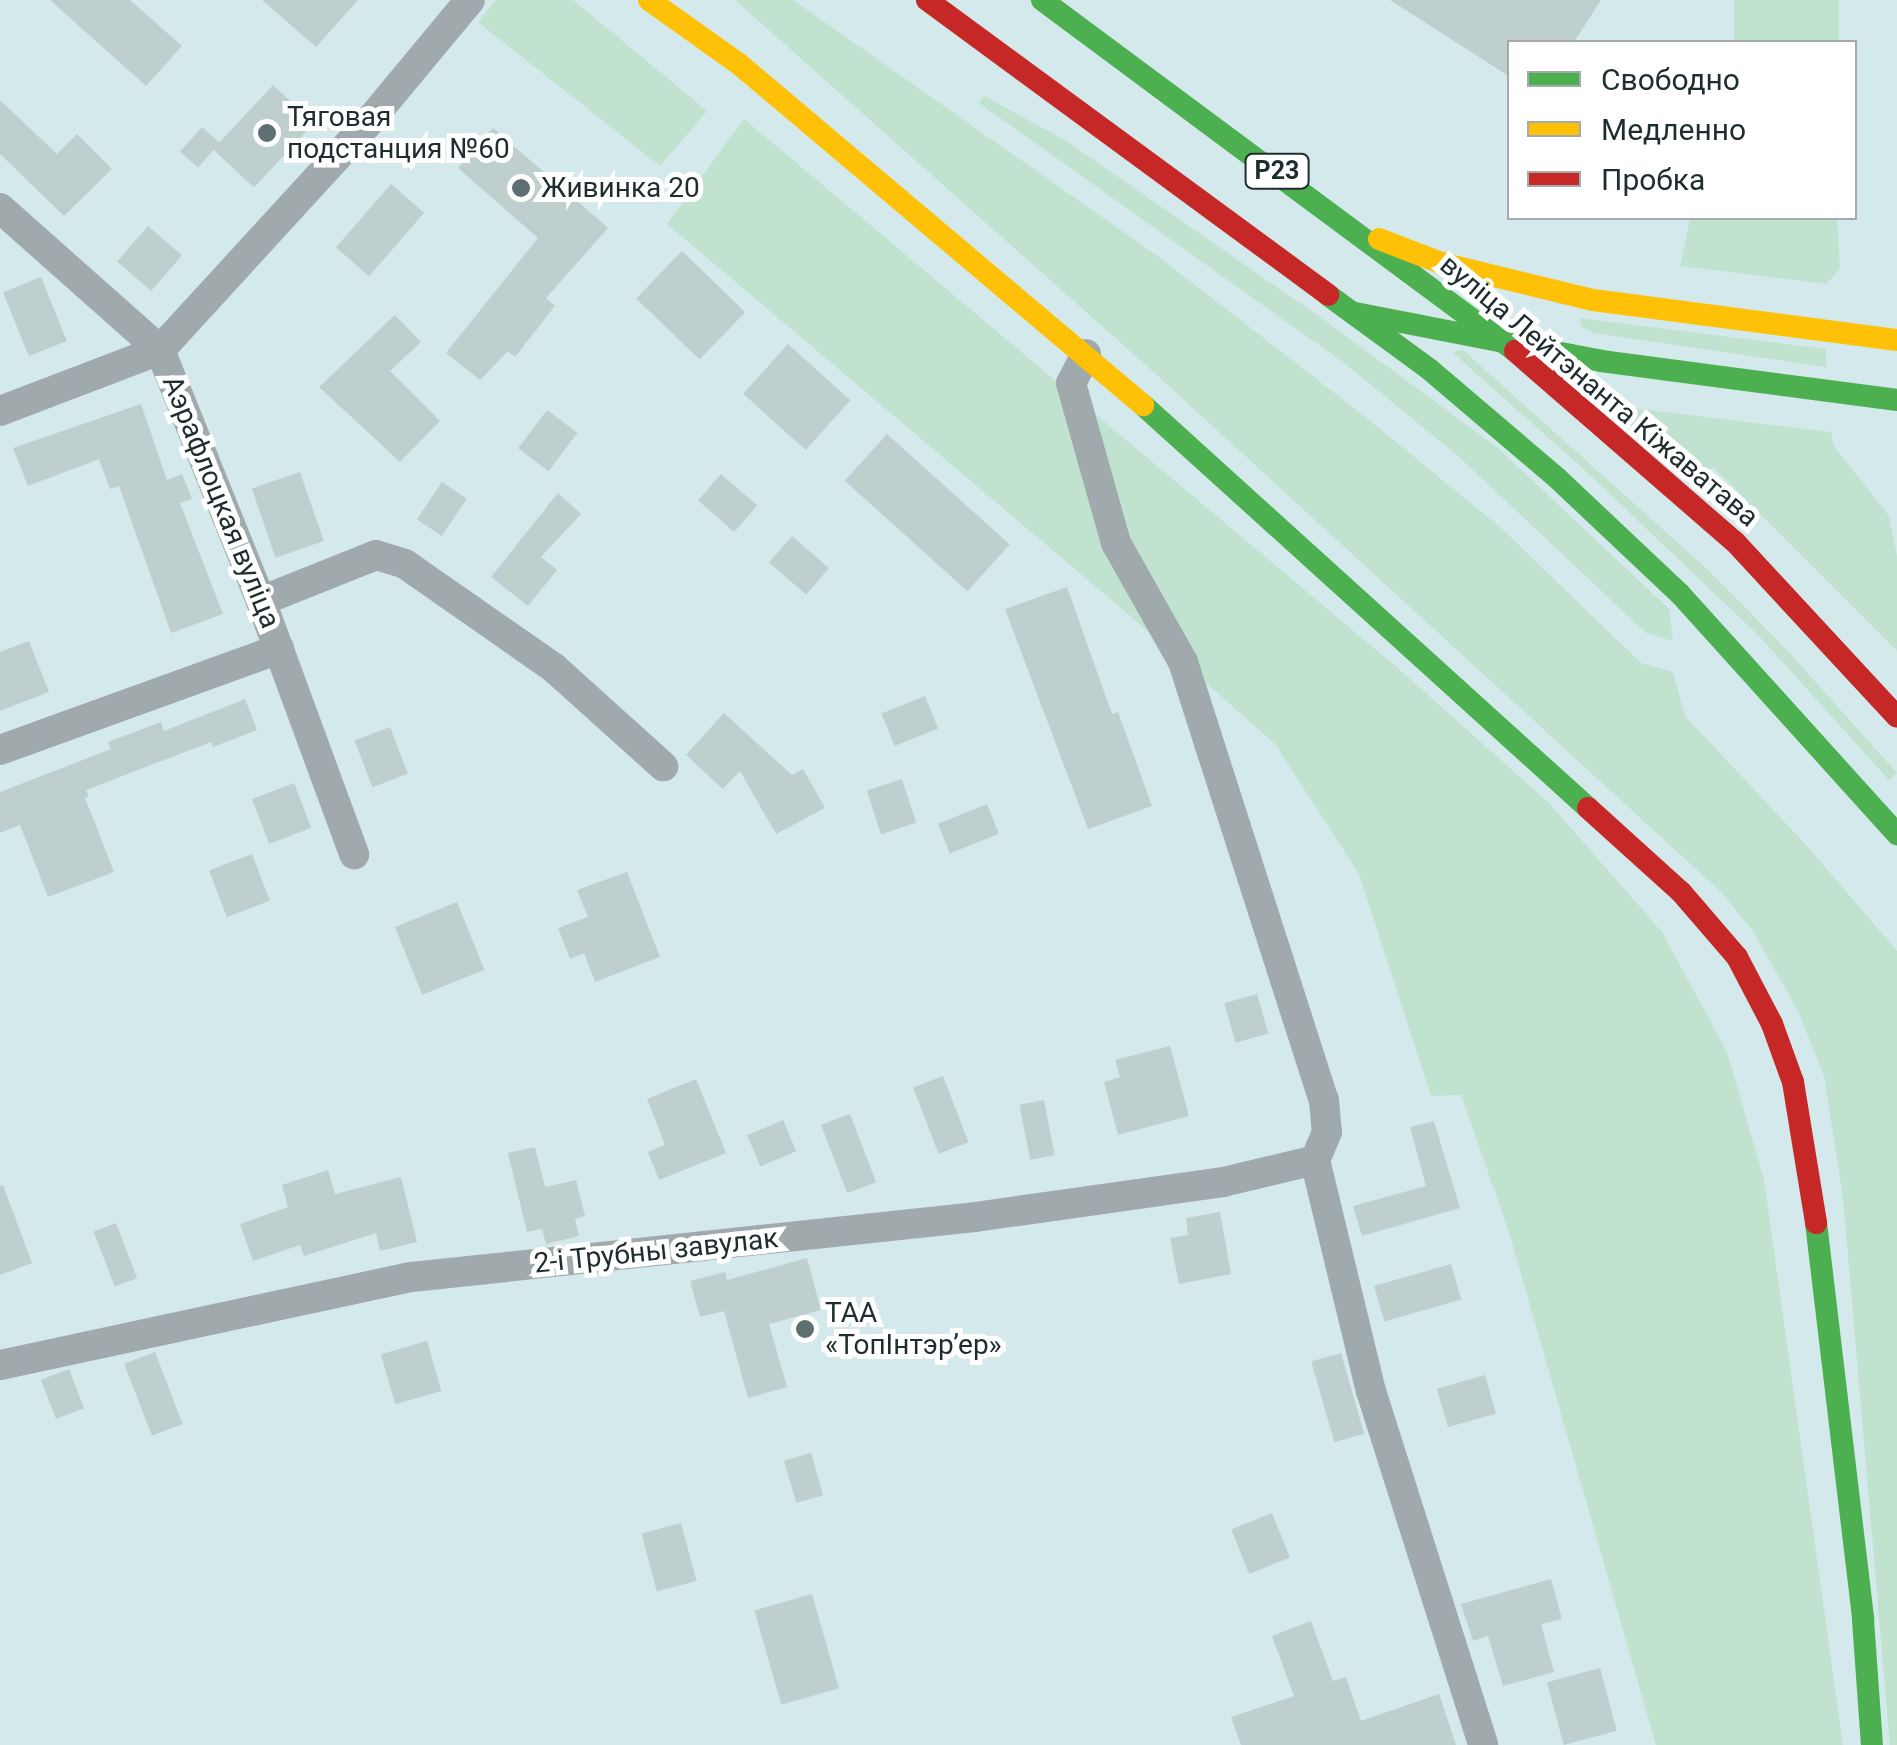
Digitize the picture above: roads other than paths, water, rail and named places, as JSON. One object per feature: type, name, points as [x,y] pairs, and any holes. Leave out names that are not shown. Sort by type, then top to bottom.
[{"type":"main road","points":[[649,0],[739,64],[1086,354],[1681,892],[1737,957],[1772,1024],[1793,1082],[1810,1171],[1863,1620],[1872,1745]]},
{"type":"main road","name":"Р23","points":[[926,0],[1429,369],[1557,478],[1680,594],[1897,834]]},
{"type":"main road","name":"вуліца Лейтэнанта Кіжаватава","points":[[1042,0],[1509,346],[1735,542],[1897,716]]},
{"type":"main road","points":[[1254,239],[1275,239],[1287,225],[1284,177]]},
{"type":"main road","points":[[1354,229],[1441,263],[1593,300],[1897,340]]},
{"type":"main road","points":[[1352,312],[1509,346],[1897,400]]},
{"type":"street","points":[[0,411],[160,350],[367,124],[470,0]]},
{"type":"street","name":"Аэрафлоцкая вуліца","points":[[0,208],[160,350],[261,601],[354,854]]},
{"type":"street","points":[[1086,354],[1072,383],[1116,543],[1183,662],[1324,1100],[1327,1132],[1315,1160],[1370,1391],[1484,1745]]},
{"type":"street","points":[[261,601],[376,555],[405,564],[554,668],[663,766]]},
{"type":"street","points":[[0,750],[279,649]]},
{"type":"street","name":"2-і Трубны завулак","points":[[0,1365],[412,1277],[976,1217],[1223,1182],[1315,1160]]},
{"type":"place","name":"Тяговая подстанция №60","points":[[267,133]]},
{"type":"place","name":"Живинка 20","points":[[521,188]]},
{"type":"place","name":"ТАА «ТопІнтэрʼер»","points":[[805,1329]]}]
